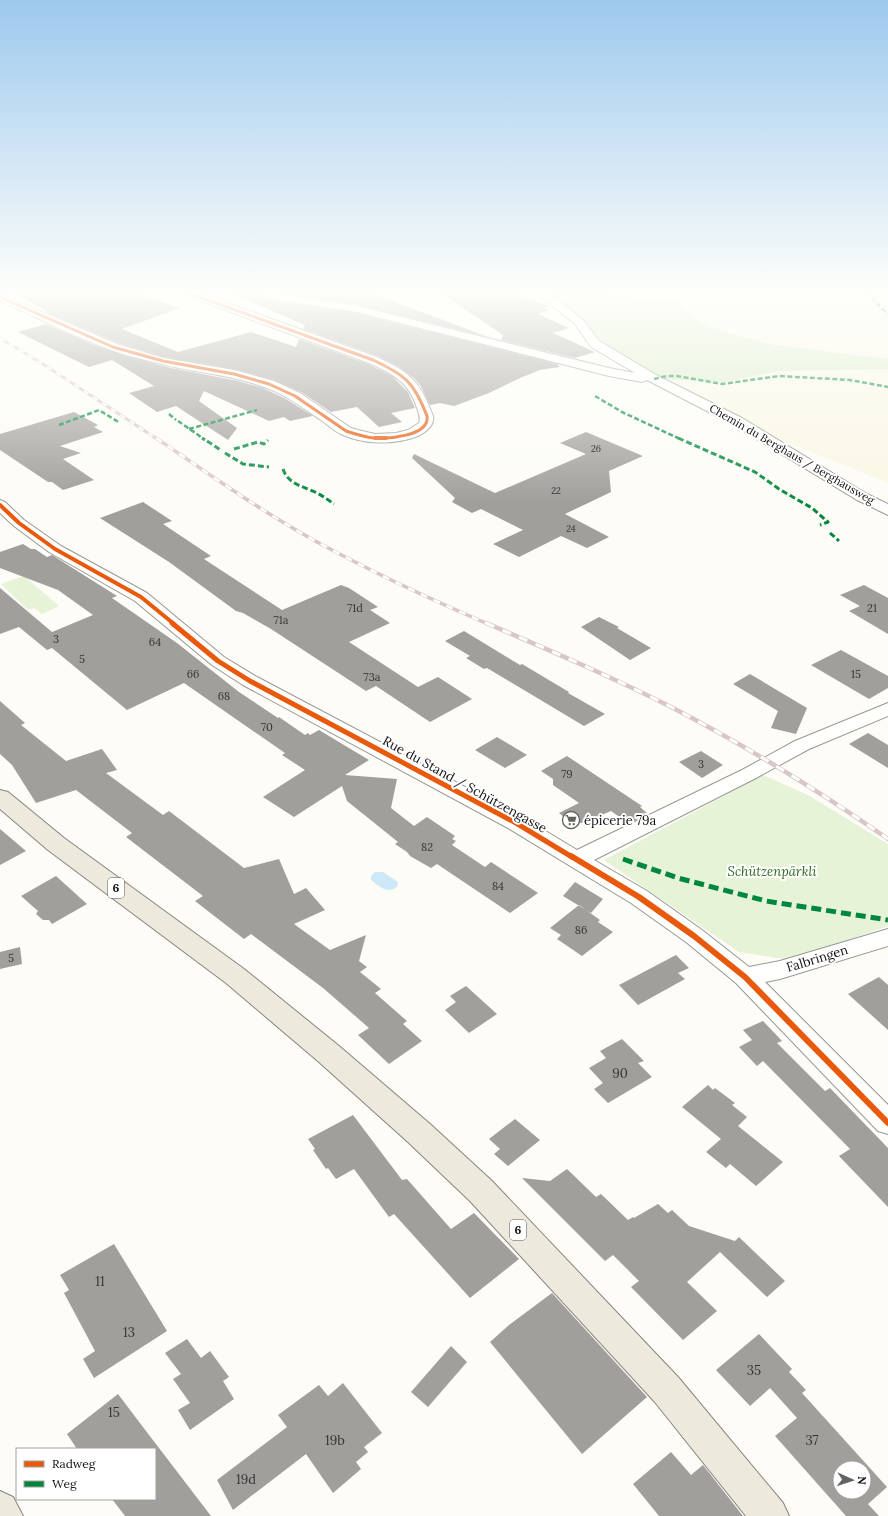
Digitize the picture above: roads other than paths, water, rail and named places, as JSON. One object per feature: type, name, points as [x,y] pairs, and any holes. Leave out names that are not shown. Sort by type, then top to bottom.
[{"type":"main road","name":"6","points":[[0,797],[56,844],[235,976],[329,1054],[481,1190],[666,1389],[770,1516]]},
{"type":"main road","points":[[0,1510],[4,1516]]},
{"type":"street","points":[[167,362],[234,374],[269,384],[295,396],[346,431],[355,434],[375,438],[397,437],[420,429],[425,424],[427,416],[415,387],[406,378],[392,368],[377,362]]},
{"type":"street","points":[[567,362],[608,372],[654,379]]},
{"type":"street","name":"Chemin du Berghaus / Berghausweg","points":[[625,362],[654,379],[737,421],[862,497],[888,510]]},
{"type":"street","name":"Rue du Stand / Schützengasse","points":[[0,505],[18,523],[55,549],[141,597],[218,661],[250,681],[516,823],[638,897],[688,932],[745,978],[888,1123]]},
{"type":"street","points":[[577,859],[749,774],[802,745],[888,709]]},
{"type":"street","name":"Falbringen","points":[[745,978],[780,970],[888,937]]},
{"type":"water","points":[[375,872],[383,872],[398,882],[397,887],[387,890],[377,885],[371,880],[371,876]]},
{"type":"railway","points":[[39,362],[157,439]]},
{"type":"railway","points":[[156,438],[256,506],[319,543],[360,565],[488,624]]},
{"type":"railway","points":[[486,623],[604,675],[673,708],[729,738],[783,770],[888,839]]},
{"type":"place","name":"épicerie 79a","points":[[571,820]]},
{"type":"park label","name":"Schützenpärkli","points":[[772,871]]}]
